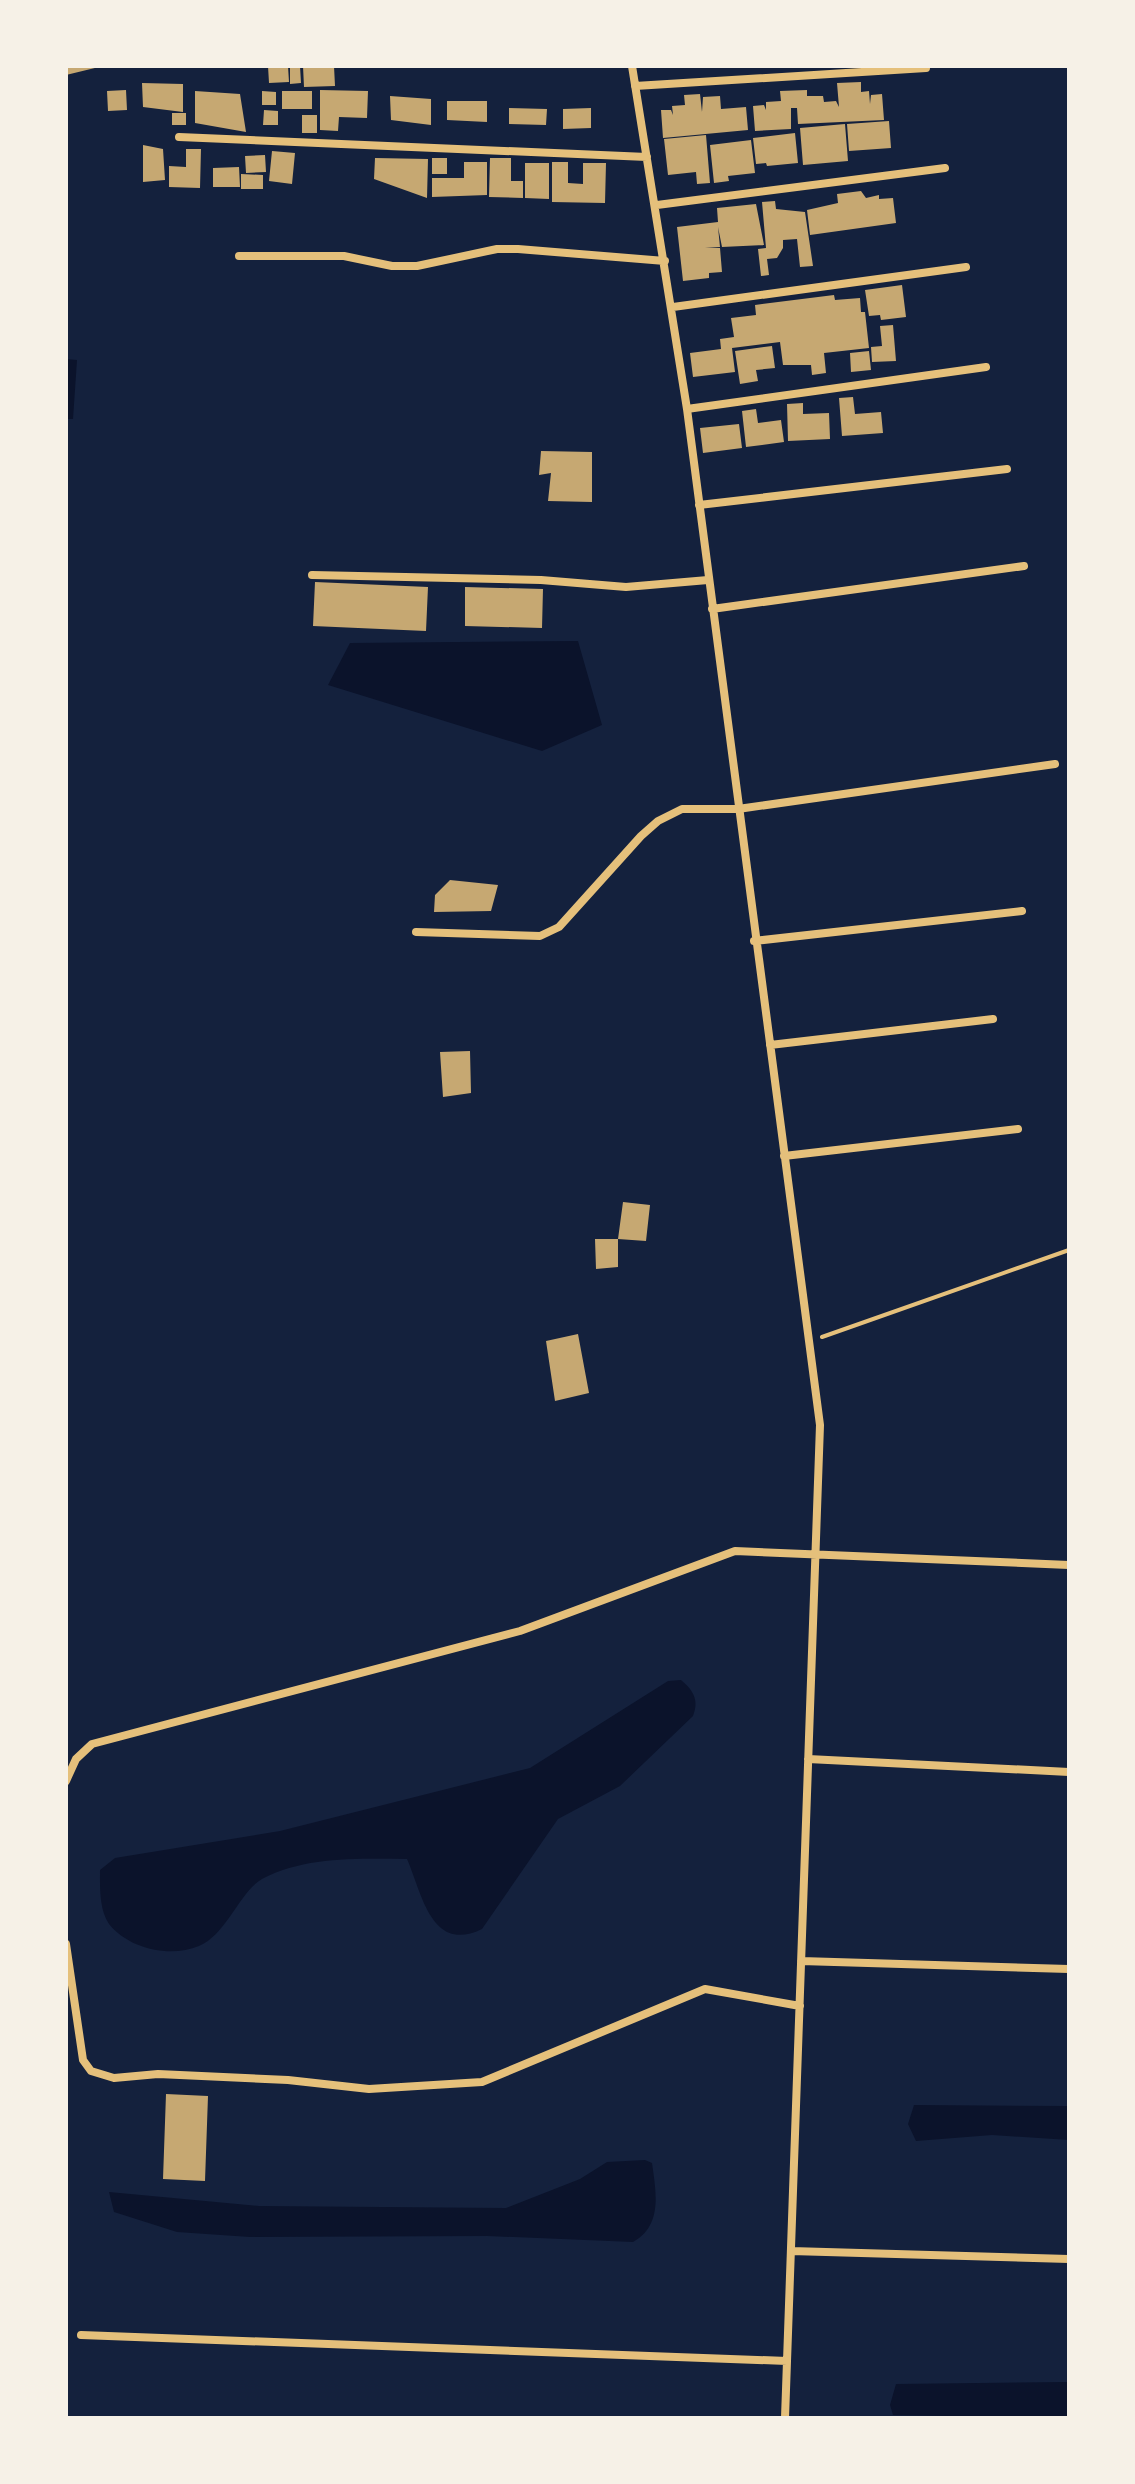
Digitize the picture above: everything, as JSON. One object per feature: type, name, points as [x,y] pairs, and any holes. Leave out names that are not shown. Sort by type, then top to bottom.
[{"type":"street","points":[[632,66],[673,307],[820,1425],[785,2418]]},
{"type":"street","points":[[635,86],[926,68]]},
{"type":"street","points":[[179,137],[647,157]]},
{"type":"street","points":[[657,205],[945,168]]},
{"type":"street","points":[[239,256],[344,256],[392,266],[417,266],[497,249],[518,249],[665,261]]},
{"type":"street","points":[[673,307],[966,267]]},
{"type":"street","points":[[687,409],[986,367]]},
{"type":"street","points":[[699,505],[1007,469]]},
{"type":"street","points":[[712,609],[1024,566]]},
{"type":"street","points":[[312,575],[541,580],[626,587],[708,580]]},
{"type":"street","points":[[416,932],[540,936],[559,927],[658,821],[682,809],[738,809],[1055,764]]},
{"type":"street","points":[[754,941],[1022,911]]},
{"type":"street","points":[[770,1045],[993,1019]]},
{"type":"street","points":[[784,1156],[1018,1129]]},
{"type":"street","points":[[66,1781],[76,1759],[92,1744],[520,1631],[735,1551],[1069,1565]]},
{"type":"street","points":[[808,1759],[1069,1772]]},
{"type":"street","points":[[66,1944],[83,2060],[91,2071],[114,2078],[172,2074],[288,2080],[369,2089],[482,2082],[705,1989],[800,2006]]},
{"type":"street","points":[[801,1961],[1069,1969]]},
{"type":"street","points":[[791,2251],[1069,2259]]},
{"type":"street","points":[[81,2335],[787,2361]]},
{"type":"path","points":[[809,1342],[1069,1250]]},
{"type":"water","points":[[66,359],[77,360],[73,419],[66,419]]},
{"type":"water","points":[[578,641],[602,725],[542,751],[328,685],[350,643]]},
{"type":"water","points":[[681,1680],[694,1696],[693,1716],[620,1786],[558,1819],[482,1929],[465,1935],[440,1927],[424,1903],[407,1859],[333,1860],[296,1866],[262,1879],[247,1893],[218,1932],[188,1950],[163,1951],[127,1940],[109,1924],[103,1912],[100,1870],[115,1858],[280,1831],[530,1768],[668,1681]]},
{"type":"water","points":[[914,2105],[1069,2106],[1069,2140],[992,2135],[916,2141],[908,2124]]},
{"type":"water","points":[[645,2160],[652,2163],[655,2207],[649,2227],[633,2242],[487,2236],[250,2237],[177,2232],[114,2212],[109,2192],[259,2206],[506,2208],[580,2179],[607,2162]]},
{"type":"water","points":[[1069,2382],[1069,2418],[893,2415],[890,2405],[896,2384]]},
{"type":"building","points":[[66,66],[99,66],[99,67],[66,75]]},
{"type":"building","points":[[268,66],[288,66],[289,82],[269,83]]},
{"type":"building","points":[[290,66],[300,66],[301,83],[290,84]]},
{"type":"building","points":[[303,66],[334,66],[335,86],[304,87]]},
{"type":"building","points":[[861,82],[861,92],[869,91],[870,104],[871,95],[882,94],[884,120],[798,124],[797,108],[791,108],[791,129],[755,131],[753,106],[764,105],[766,110],[766,102],[781,101],[780,91],[807,90],[807,96],[823,96],[824,102],[836,101],[839,107],[837,83]]},
{"type":"building","points":[[142,83],[183,84],[183,112],[143,107]]},
{"type":"building","points":[[126,90],[127,110],[108,111],[107,91]]},
{"type":"building","points":[[320,90],[368,91],[367,118],[339,117],[338,131],[320,130]]},
{"type":"building","points":[[195,91],[240,94],[246,132],[195,123]]},
{"type":"building","points":[[262,91],[276,92],[276,105],[262,105]]},
{"type":"building","points":[[282,91],[312,91],[312,109],[282,109]]},
{"type":"building","points":[[700,94],[702,112],[703,97],[720,96],[721,109],[746,107],[748,130],[663,138],[661,110],[671,110],[673,115],[672,106],[685,105],[684,95]]},
{"type":"building","points":[[390,96],[431,99],[431,125],[391,120]]},
{"type":"building","points":[[447,101],[487,101],[487,122],[447,120]]},
{"type":"building","points":[[509,108],[547,109],[546,125],[509,124]]},
{"type":"building","points":[[591,108],[591,128],[563,129],[563,109]]},
{"type":"building","points":[[264,110],[278,111],[278,125],[263,125]]},
{"type":"building","points":[[172,113],[186,113],[186,125],[172,125]]},
{"type":"building","points":[[302,115],[317,115],[317,133],[302,133]]},
{"type":"building","points":[[889,121],[891,148],[849,151],[847,124]]},
{"type":"building","points":[[845,124],[848,161],[803,165],[800,128]]},
{"type":"building","points":[[795,133],[798,163],[756,164],[753,138]]},
{"type":"building","points":[[706,135],[710,183],[697,184],[696,172],[668,175],[664,139]]},
{"type":"building","points":[[751,140],[755,173],[728,176],[729,181],[714,183],[710,145]]},
{"type":"building","points":[[143,145],[163,149],[165,180],[143,182]]},
{"type":"building","points":[[186,149],[201,149],[200,188],[169,187],[169,166],[186,167]]},
{"type":"building","points":[[272,151],[295,153],[292,184],[269,181]]},
{"type":"building","points":[[265,155],[266,172],[246,173],[245,156]]},
{"type":"building","points":[[375,158],[428,159],[427,198],[374,179]]},
{"type":"building","points":[[432,158],[447,158],[447,174],[432,174]]},
{"type":"building","points":[[490,158],[511,158],[511,181],[523,181],[523,198],[489,197]]},
{"type":"building","points":[[464,162],[487,162],[487,195],[432,197],[432,178],[464,178]]},
{"type":"building","points":[[552,162],[568,162],[568,183],[583,184],[583,163],[606,163],[605,203],[552,202]]},
{"type":"building","points":[[525,163],[549,163],[549,199],[525,198]]},
{"type":"building","points":[[239,167],[240,187],[213,187],[213,168]]},
{"type":"building","points":[[241,174],[263,175],[263,189],[241,189]]},
{"type":"building","points":[[861,191],[866,198],[879,195],[879,199],[893,198],[896,223],[810,235],[807,210],[838,203],[837,194]]},
{"type":"building","points":[[775,201],[776,209],[805,212],[813,266],[800,267],[797,239],[783,240],[783,248],[777,258],[767,259],[769,275],[761,276],[758,249],[766,248],[762,202]]},
{"type":"building","points":[[756,204],[764,245],[722,247],[718,227],[720,247],[705,248],[720,248],[722,272],[709,273],[709,278],[683,281],[677,227],[718,222],[717,208]]},
{"type":"building","points":[[902,285],[906,317],[881,320],[880,315],[869,316],[865,290]]},
{"type":"building","points":[[834,295],[835,300],[860,298],[861,312],[865,312],[869,348],[824,353],[826,373],[812,375],[811,365],[783,365],[780,342],[732,348],[735,372],[693,377],[690,353],[721,349],[720,339],[734,337],[731,318],[756,315],[755,305]]},
{"type":"building","points":[[893,325],[896,361],[872,362],[871,347],[882,346],[880,326]]},
{"type":"building","points":[[772,346],[775,368],[756,370],[758,381],[740,384],[735,351]]},
{"type":"building","points":[[869,351],[871,370],[851,372],[850,353]]},
{"type":"building","points":[[853,397],[855,414],[881,412],[883,433],[842,436],[839,398]]},
{"type":"building","points":[[803,403],[803,414],[829,413],[830,439],[788,441],[787,404]]},
{"type":"building","points":[[756,409],[758,423],[781,420],[784,442],[746,447],[742,411]]},
{"type":"building","points":[[739,424],[742,448],[703,453],[700,428]]},
{"type":"building","points":[[541,451],[592,452],[592,502],[548,501],[551,473],[539,475]]},
{"type":"building","points":[[315,582],[428,587],[426,631],[313,626]]},
{"type":"building","points":[[465,587],[543,589],[542,628],[465,626]]},
{"type":"building","points":[[450,880],[498,885],[491,911],[434,912],[435,895]]},
{"type":"building","points":[[470,1051],[471,1093],[443,1097],[440,1052]]},
{"type":"building","points":[[623,1202],[650,1205],[646,1241],[618,1239]]},
{"type":"building","points":[[595,1239],[618,1239],[618,1267],[596,1269]]},
{"type":"building","points":[[578,1334],[589,1393],[555,1401],[546,1341]]},
{"type":"building","points":[[166,2094],[208,2096],[205,2181],[163,2179]]}]
